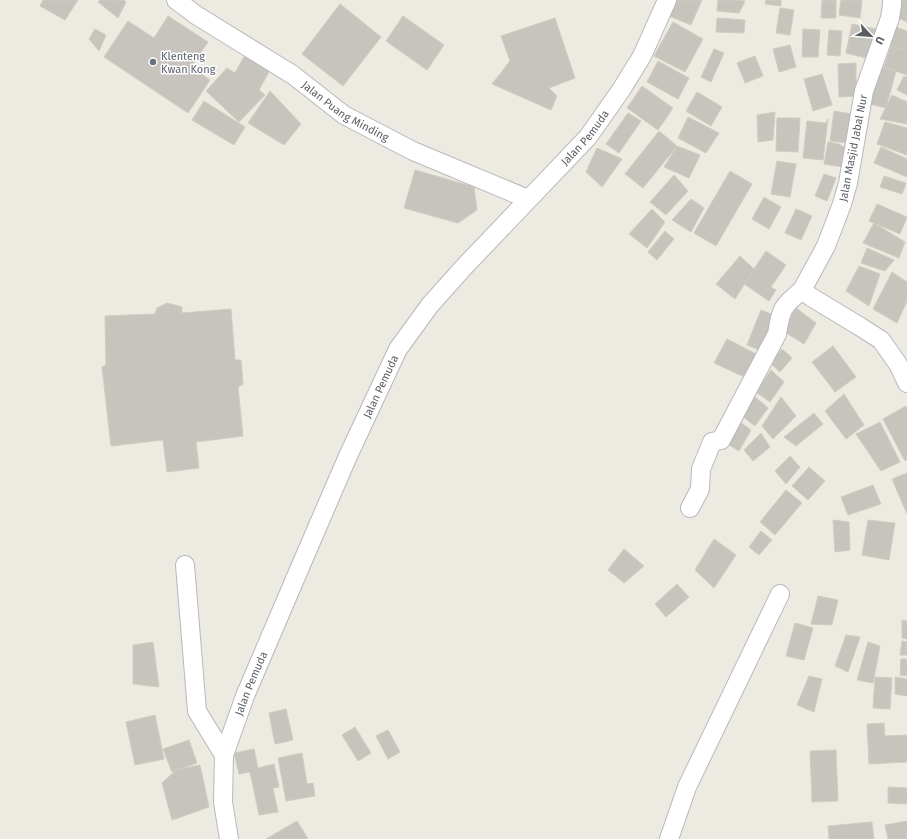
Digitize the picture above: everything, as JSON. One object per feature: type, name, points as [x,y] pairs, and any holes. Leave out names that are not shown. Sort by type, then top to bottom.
[{"type":"street","name":"Jalan Puang Minding","points":[[176,0],[196,15],[294,75],[344,115],[413,151],[528,199]]},
{"type":"street","name":"Jalan Pemuda","points":[[229,839],[223,802],[224,755],[245,696],[301,565],[348,456],[398,349],[430,305],[464,267],[588,137],[621,90],[642,56],[667,0]]},
{"type":"street","name":"Jalan Masjid Jabal Nur","points":[[690,508],[700,489],[701,469],[712,442],[721,440],[777,334],[780,316],[784,306],[802,290],[826,246],[842,204],[848,183],[864,91],[890,18],[892,0]]},
{"type":"street","points":[[802,290],[881,340],[898,364],[907,383]]},
{"type":"street","points":[[185,565],[197,711],[224,755]]},
{"type":"street","points":[[669,839],[687,787],[780,594]]},
{"type":"building","points":[[43,0],[78,0],[65,20],[40,6]]},
{"type":"building","points":[[100,0],[124,0],[126,2],[118,18],[98,2]]},
{"type":"building","points":[[676,0],[702,0],[691,25],[669,16]]},
{"type":"building","points":[[718,0],[745,1],[739,13],[717,11]]},
{"type":"building","points":[[766,0],[781,0],[781,6],[765,4]]},
{"type":"building","points":[[822,0],[836,0],[836,18],[821,18]]},
{"type":"building","points":[[841,0],[862,0],[860,18],[839,15]]},
{"type":"building","points":[[896,0],[907,0],[907,22],[893,16]]},
{"type":"building","points":[[340,4],[381,37],[343,86],[302,54]]},
{"type":"building","points":[[780,8],[794,10],[790,35],[776,33]]},
{"type":"building","name":"Klenteng Kwan Kong","points":[[168,16],[208,42],[191,67],[210,80],[188,113],[104,57],[128,21],[154,38]]},
{"type":"building","points":[[403,16],[444,45],[427,70],[386,41]]},
{"type":"building","points":[[555,18],[575,78],[549,88],[557,96],[551,110],[492,84],[510,61],[501,36]]},
{"type":"building","points":[[717,18],[745,20],[744,33],[716,32]]},
{"type":"building","points":[[673,22],[703,39],[685,72],[654,56]]},
{"type":"building","points":[[852,24],[876,29],[870,59],[846,53]]},
{"type":"building","points":[[893,26],[907,31],[907,51],[885,44]]},
{"type":"building","points":[[95,29],[106,35],[99,51],[89,39]]},
{"type":"building","points":[[803,29],[820,30],[818,57],[802,57]]},
{"type":"building","points":[[829,30],[842,31],[840,56],[827,55]]},
{"type":"building","points":[[790,45],[796,67],[779,72],[773,49]]},
{"type":"building","points":[[891,46],[907,51],[907,75],[884,67]]},
{"type":"building","points":[[714,49],[724,53],[711,82],[701,77]]},
{"type":"building","points":[[245,55],[270,70],[259,90],[265,95],[239,122],[206,91],[227,68],[235,73]]},
{"type":"building","points":[[755,56],[763,76],[745,83],[737,63]]},
{"type":"building","points":[[658,61],[689,78],[678,99],[647,82]]},
{"type":"building","points":[[856,63],[856,96],[839,97],[838,64]]},
{"type":"building","points":[[874,65],[896,71],[886,108],[866,103]]},
{"type":"building","points":[[822,74],[832,105],[813,111],[804,79]]},
{"type":"building","points":[[904,76],[907,77],[907,95],[897,90]]},
{"type":"building","points":[[642,86],[673,108],[658,130],[627,108]]},
{"type":"building","points":[[270,91],[301,124],[284,145],[248,123]]},
{"type":"building","points":[[697,92],[722,107],[711,126],[686,111]]},
{"type":"building","points":[[892,95],[907,102],[907,124],[880,119]]},
{"type":"building","points":[[204,101],[245,127],[234,145],[192,120]]},
{"type":"building","points":[[834,111],[852,114],[848,143],[830,141]]},
{"type":"building","points":[[775,112],[773,140],[758,142],[757,115]]},
{"type":"building","points":[[628,113],[641,121],[619,153],[606,144]]},
{"type":"building","points":[[688,117],[719,133],[706,153],[678,138]]},
{"type":"building","points":[[777,118],[800,118],[798,152],[776,151]]},
{"type":"building","points":[[828,119],[823,160],[803,158],[807,121],[826,123]]},
{"type":"building","points":[[885,122],[907,128],[907,155],[877,144]]},
{"type":"building","points":[[659,131],[677,146],[643,188],[625,174]]},
{"type":"building","points":[[828,142],[847,148],[843,167],[824,164]]},
{"type":"building","points":[[677,146],[700,155],[689,178],[664,167]]},
{"type":"building","points":[[881,147],[907,159],[907,177],[874,163]]},
{"type":"building","points":[[597,148],[622,159],[602,187],[586,172]]},
{"type":"building","points":[[777,161],[796,164],[790,197],[771,194]]},
{"type":"building","points":[[415,170],[474,187],[477,210],[458,223],[404,208]]},
{"type":"building","points":[[730,171],[752,184],[716,246],[694,233]]},
{"type":"building","points":[[824,174],[836,178],[827,201],[815,196]]},
{"type":"building","points":[[674,175],[688,191],[666,215],[650,202]]},
{"type":"building","points":[[884,176],[906,183],[902,194],[880,187]]},
{"type":"building","points":[[764,197],[781,207],[769,229],[752,219]]},
{"type":"building","points":[[691,199],[704,208],[691,232],[672,220]]},
{"type":"building","points":[[877,204],[907,217],[900,234],[869,221]]},
{"type":"building","points":[[652,209],[665,222],[647,248],[629,234]]},
{"type":"building","points":[[796,209],[812,216],[801,240],[785,233]]},
{"type":"building","points":[[874,223],[905,242],[899,258],[863,243]]},
{"type":"building","points":[[665,231],[674,239],[657,260],[648,252]]},
{"type":"building","points":[[867,248],[894,260],[885,271],[861,263]]},
{"type":"building","points":[[766,251],[786,265],[771,287],[776,290],[769,301],[744,284]]},
{"type":"building","points":[[740,256],[754,269],[735,299],[716,284]]},
{"type":"building","points":[[859,266],[880,274],[869,306],[846,291]]},
{"type":"building","points":[[892,272],[907,282],[907,301],[897,323],[873,309]]},
{"type":"building","points":[[167,303],[182,307],[182,313],[231,309],[235,360],[241,360],[243,384],[238,387],[243,436],[196,442],[199,468],[167,472],[163,440],[111,446],[102,367],[106,365],[105,316],[155,314],[157,308]]},
{"type":"building","points":[[796,308],[816,323],[804,344],[783,331]]},
{"type":"building","points":[[761,310],[776,316],[762,351],[747,345]]},
{"type":"building","points":[[727,339],[760,356],[751,380],[714,363]]},
{"type":"building","points":[[833,346],[856,377],[835,392],[812,362]]},
{"type":"building","points":[[782,349],[792,358],[780,372],[770,363]]},
{"type":"building","points":[[771,370],[784,382],[770,402],[756,392]]},
{"type":"building","points":[[844,394],[864,425],[846,439],[825,411]]},
{"type":"building","points":[[754,396],[768,408],[755,426],[741,415]]},
{"type":"building","points":[[781,397],[796,416],[773,439],[762,426]]},
{"type":"building","points":[[906,406],[907,460],[905,461],[883,419]]},
{"type":"building","points":[[814,413],[823,424],[796,446],[784,437]]},
{"type":"building","points":[[737,420],[751,430],[739,451],[724,442]]},
{"type":"building","points":[[880,422],[900,462],[881,471],[856,434]]},
{"type":"building","points":[[761,433],[770,447],[753,461],[744,450]]},
{"type":"building","points":[[790,456],[800,467],[786,484],[775,471]]},
{"type":"building","points":[[809,467],[825,481],[808,500],[792,486]]},
{"type":"building","points":[[907,473],[907,514],[892,479]]},
{"type":"building","points":[[873,485],[881,504],[848,515],[841,497]]},
{"type":"building","points":[[786,490],[802,503],[775,535],[760,522]]},
{"type":"building","points":[[833,520],[849,522],[850,550],[835,552]]},
{"type":"building","points":[[868,520],[895,523],[889,560],[862,555]]},
{"type":"building","points":[[761,531],[772,540],[759,555],[749,547]]},
{"type":"building","points":[[714,539],[736,555],[714,588],[695,570]]},
{"type":"building","points":[[624,549],[644,566],[624,583],[608,570]]},
{"type":"building","points":[[677,584],[689,597],[666,617],[655,604]]},
{"type":"building","points":[[818,596],[838,600],[832,625],[811,624]]},
{"type":"building","points":[[902,620],[907,621],[907,639],[902,638]]},
{"type":"building","points":[[795,623],[813,628],[804,660],[786,656]]},
{"type":"building","points":[[846,635],[860,637],[848,672],[835,666]]},
{"type":"building","points":[[902,641],[907,642],[907,655],[900,655]]},
{"type":"building","points":[[153,642],[159,687],[133,684],[133,645]]},
{"type":"building","points":[[868,642],[880,646],[873,683],[857,680]]},
{"type":"building","points":[[901,659],[907,659],[907,676],[900,675]]},
{"type":"building","points":[[809,676],[822,679],[814,712],[797,705]]},
{"type":"building","points":[[875,677],[892,678],[890,709],[873,708]]},
{"type":"building","points":[[895,677],[907,679],[907,696],[895,694]]},
{"type":"building","points":[[286,709],[293,740],[275,744],[269,713]]},
{"type":"building","points":[[155,715],[164,759],[135,765],[126,722]]},
{"type":"building","points":[[884,723],[885,736],[907,735],[907,762],[869,764],[867,724]]},
{"type":"building","points":[[355,727],[371,753],[358,761],[342,735]]},
{"type":"building","points":[[388,730],[400,752],[388,759],[376,736]]},
{"type":"building","points":[[189,740],[197,763],[172,772],[163,749]]},
{"type":"building","points":[[254,749],[258,768],[274,764],[279,787],[273,788],[278,812],[259,815],[250,772],[239,774],[234,753]]},
{"type":"building","points":[[836,750],[838,801],[812,802],[810,751]]},
{"type":"building","points":[[302,753],[307,784],[313,783],[315,796],[286,801],[278,758]]},
{"type":"building","points":[[200,765],[209,807],[172,820],[162,783],[176,770]]},
{"type":"building","points":[[888,787],[907,788],[907,804],[888,803]]},
{"type":"building","points":[[297,821],[308,839],[266,839]]},
{"type":"building","points":[[907,821],[907,839],[888,839],[885,825]]},
{"type":"building","points":[[872,822],[874,839],[829,839],[828,826]]},
{"type":"place","name":"Klenteng Kwan Kong","points":[[153,62]]}]
